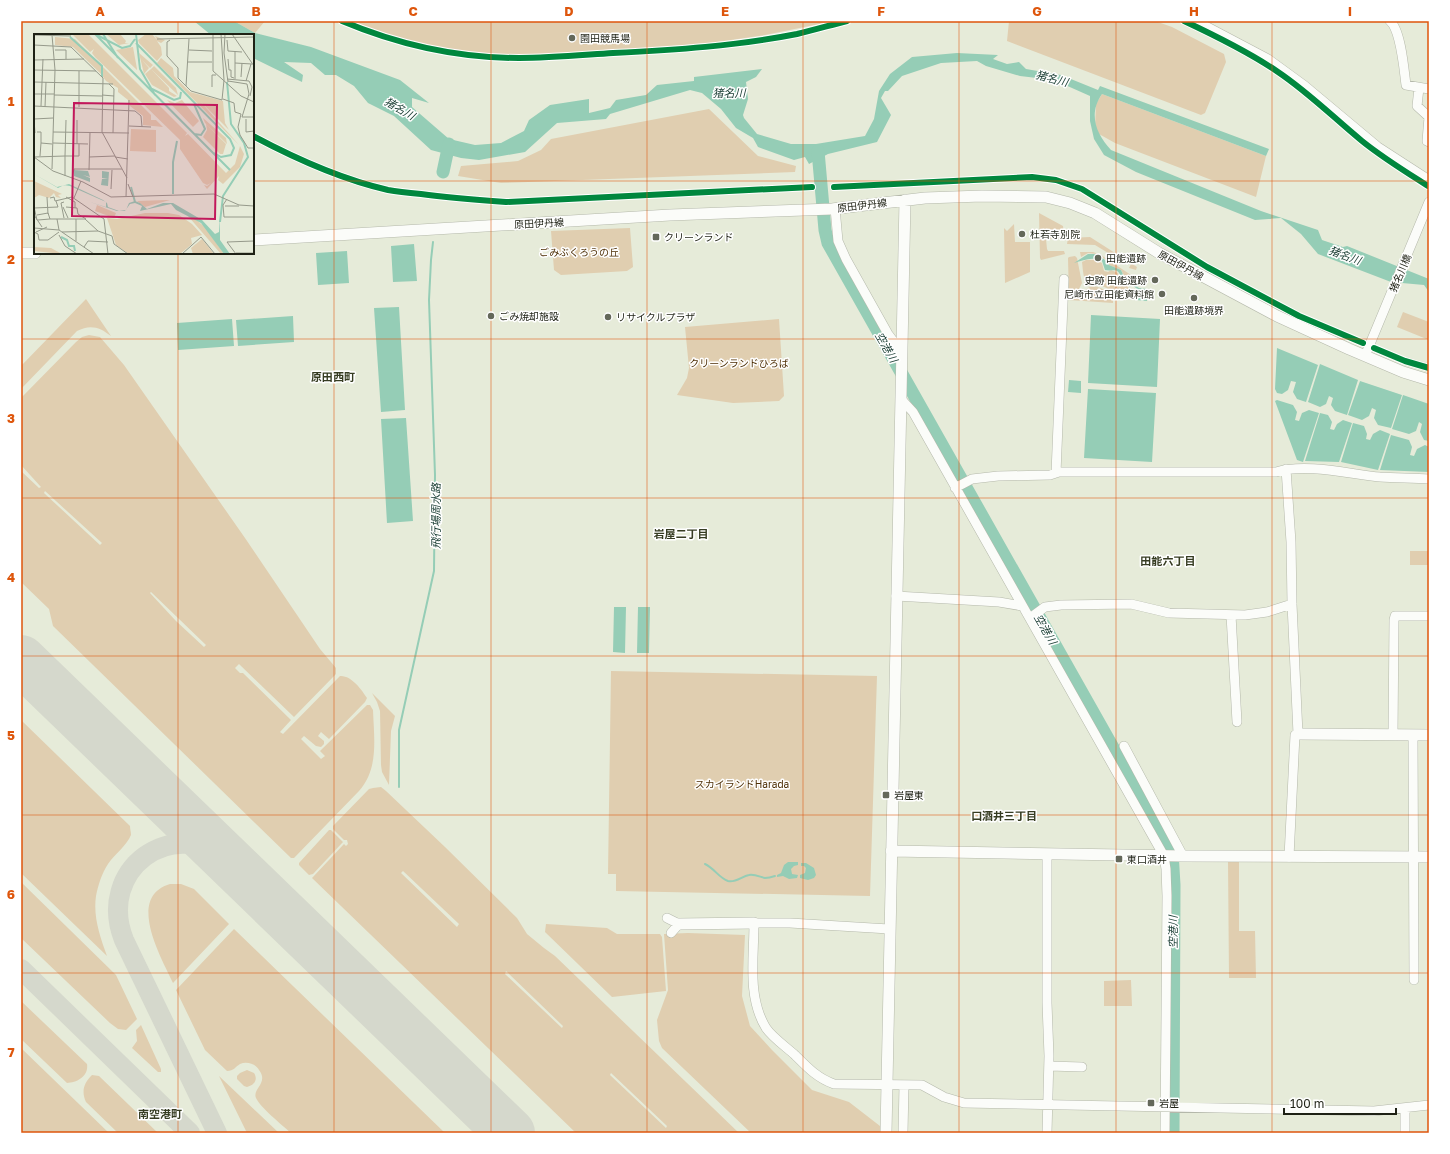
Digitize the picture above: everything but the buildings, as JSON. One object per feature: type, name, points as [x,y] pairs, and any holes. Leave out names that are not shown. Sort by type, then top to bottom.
[{"type":"street","points":[[1196,21],[1268,59],[1305,86],[1378,147],[1429,180]]},
{"type":"street","points":[[1392,22],[1397,33],[1403,57],[1406,85],[1429,89]]},
{"type":"street","points":[[1419,88],[1417,106],[1429,117],[1429,142]]},
{"type":"street","name":"原田伊丹線","points":[[254,240],[670,215],[834,209],[905,200],[982,196],[1046,197],[1070,203],[1095,213],[1159,253],[1263,309],[1327,340],[1403,372],[1429,380]]},
{"type":"street","points":[[886,1133],[905,200]]},
{"type":"street","name":"猪名川橋","points":[[1365,356],[1429,202]]},
{"type":"street","points":[[834,209],[838,241],[901,357]]},
{"type":"street","points":[[21,252],[34,252]]},
{"type":"street","points":[[1056,473],[1064,279]]},
{"type":"street","points":[[901,396],[913,412],[957,487],[1022,606],[1031,617],[1173,856]]},
{"type":"street","points":[[1286,469],[1291,542],[1292,604],[1298,734],[1295,736],[1289,857]]},
{"type":"street","points":[[957,487],[969,480],[998,476],[1050,475],[1060,472],[1276,472],[1286,469],[1317,469],[1380,477],[1429,479]]},
{"type":"street","points":[[896,596],[998,602],[1022,606]]},
{"type":"street","points":[[1031,617],[1045,607],[1061,605],[1131,604],[1169,613],[1245,615],[1267,612],[1292,604]]},
{"type":"street","points":[[1231,615],[1237,722]]},
{"type":"street","points":[[1393,735],[1395,616],[1429,616]]},
{"type":"street","points":[[1298,734],[1429,735]]},
{"type":"street","points":[[1413,735],[1414,980]]},
{"type":"street","points":[[1124,746],[1173,856]]},
{"type":"street","points":[[891,851],[1173,856],[1429,857]]},
{"type":"street","points":[[1046,1133],[1048,1066],[1047,854]]},
{"type":"street","points":[[1165,1133],[1167,1107],[1166,869],[1173,856]]},
{"type":"street","points":[[667,918],[679,924],[790,923],[889,929]]},
{"type":"street","points":[[754,923],[754,997],[767,1028],[815,1075],[834,1084],[922,1085],[944,1097],[964,1103],[1374,1111],[1429,1106]]},
{"type":"street","points":[[671,933],[679,924]]},
{"type":"street","points":[[1048,1066],[1082,1067]]},
{"type":"street","points":[[903,1133],[904,1085]]},
{"type":"street","points":[[1405,1109],[1405,1133]]},
{"type":"green space","points":[[234,21],[265,21],[255,33]]},
{"type":"green space","name":"園田競馬場","points":[[350,21],[834,21],[765,35],[710,43],[620,50],[523,55],[473,54],[438,49],[389,36]]},
{"type":"green space","points":[[1009,21],[1155,21],[1172,27],[1224,54],[1226,62],[1205,113],[1201,115],[1007,41]]},
{"type":"green space","points":[[1102,94],[1266,156],[1256,197],[1115,143],[1099,134],[1095,128],[1096,104]]},
{"type":"green space","points":[[709,109],[758,156],[796,166],[795,172],[501,183],[458,176],[461,166],[518,161],[541,150],[551,139]]},
{"type":"green space","points":[[1039,213],[1063,226],[1063,238],[1046,239],[1048,251],[1064,251],[1065,254],[1041,260]]},
{"type":"green space","points":[[1014,224],[1015,242],[1030,242],[1030,272],[1005,283],[1004,228],[1007,231]]},
{"type":"green space","name":"ごみぶくろうの丘","points":[[630,228],[633,267],[627,271],[561,275],[554,270],[551,231]]},
{"type":"green space","points":[[1090,237],[1137,267],[1136,270],[1129,268],[1131,264],[1125,260],[1123,262],[1095,245],[1067,244],[1068,238]]},
{"type":"green space","points":[[1080,252],[1093,252],[1101,255],[1131,275],[1131,280],[1126,278],[1121,270],[1109,265],[1105,259],[1097,254],[1088,253],[1081,257]]},
{"type":"green space","points":[[1075,256],[1077,258],[1082,283],[1077,293],[1081,296],[1088,288],[1094,286],[1098,287],[1113,296],[1113,303],[1069,300],[1068,258]]},
{"type":"green space","points":[[1086,260],[1095,260],[1102,263],[1104,271],[1108,272],[1111,270],[1118,273],[1121,280],[1129,283],[1126,292],[1118,295],[1098,285],[1088,285],[1084,277],[1082,262]]},
{"type":"green space","points":[[86,299],[111,336],[103,330],[91,327],[77,331],[21,389],[21,366]]},
{"type":"green space","points":[[1403,312],[1429,322],[1429,340],[1397,327]]},
{"type":"green space","name":"クリーンランドひろば","points":[[779,319],[784,396],[779,401],[733,403],[677,395],[687,378],[689,368],[685,327]]},
{"type":"green space","points":[[89,335],[100,337],[124,365],[245,538],[320,649],[336,668],[336,674],[294,717],[239,664],[235,668],[240,673],[243,673],[291,720],[280,732],[283,734],[340,676],[344,676],[352,680],[356,684],[367,698],[365,702],[329,739],[321,732],[318,736],[324,741],[324,744],[321,747],[316,746],[304,736],[301,739],[321,759],[325,756],[320,751],[367,705],[370,705],[373,710],[374,753],[370,773],[359,791],[294,858],[291,858],[53,626],[49,609],[21,582],[21,471],[39,488],[41,487],[21,465],[21,398],[82,337]],"holes":[[[45,491],[102,543],[100,545],[44,493]],[[151,592],[206,645],[204,647],[176,621],[150,593]]]},
{"type":"green space","points":[[1410,551],[1429,551],[1429,565],[1410,565]]},
{"type":"green space","name":"スカイランドHarada","points":[[611,671],[877,676],[870,896],[616,891],[616,874],[608,874]]},
{"type":"green space","points":[[372,693],[395,716],[391,731],[389,785],[382,772],[381,765],[380,711]]},
{"type":"green space","points":[[21,720],[130,826],[131,835],[106,868],[100,879],[96,896],[96,919],[107,956],[21,873]]},
{"type":"green space","points":[[381,787],[386,791],[517,918],[527,934],[555,956],[739,1133],[576,1133],[312,878],[344,844],[346,846],[348,844],[347,840],[344,840],[333,829],[333,826],[369,789]],"holes":[[[403,871],[459,924],[457,927],[401,873]],[[506,971],[563,1026],[562,1028],[505,974]],[[611,1073],[667,1126],[666,1128],[610,1075]]]},
{"type":"green space","points":[[329,830],[331,830],[343,842],[313,874],[309,875],[299,865],[299,863]]},
{"type":"green space","points":[[1239,861],[1239,931],[1255,931],[1256,978],[1229,978],[1228,862]]},
{"type":"green space","points":[[21,882],[116,975],[137,1019],[126,1030],[118,1029],[110,1023],[21,938]]},
{"type":"green space","points":[[170,884],[181,884],[194,889],[229,924],[173,983],[155,944],[150,929],[148,914],[150,901],[157,891]]},
{"type":"green space","points":[[546,924],[607,928],[617,934],[660,934],[662,937],[666,991],[612,997],[545,932]]},
{"type":"green space","points":[[234,929],[445,1133],[291,1133],[266,1111],[258,1102],[255,1095],[262,1079],[262,1075],[258,1068],[254,1065],[246,1063],[240,1064],[233,1070],[227,1071],[205,1050],[176,990]]},
{"type":"green space","points":[[688,933],[745,935],[742,996],[750,1026],[812,1090],[849,1102],[880,1126],[880,1133],[751,1133],[662,1048],[659,1041],[657,1020],[668,990],[664,934]]},
{"type":"green space","points":[[1131,980],[1132,1006],[1104,1006],[1104,981]]},
{"type":"green space","points":[[21,1001],[87,1064],[86,1072],[82,1078],[75,1082],[67,1083],[21,1039]]},
{"type":"green space","points":[[141,1025],[161,1072],[158,1072],[132,1048],[137,1041],[136,1030]]},
{"type":"green space","points":[[21,1048],[109,1133],[21,1133]]},
{"type":"green space","points":[[247,1070],[254,1073],[256,1080],[247,1087],[237,1079],[237,1076]]},
{"type":"green space","points":[[92,1075],[99,1076],[158,1133],[118,1133],[86,1102],[84,1098],[84,1087]]},
{"type":"green space","points":[[219,1076],[279,1133],[247,1133]]},
{"type":"water","name":"猪名川","points":[[194,21],[234,21],[255,33],[311,47],[400,80],[429,103],[412,98],[412,107],[449,139],[475,145],[501,143],[524,131],[529,120],[550,105],[589,99],[589,113],[610,108],[616,100],[646,95],[657,85],[694,81],[694,77],[762,69],[756,77],[746,82],[748,99],[743,115],[757,134],[791,144],[816,144],[865,136],[874,119],[879,91],[890,74],[912,57],[957,53],[998,55],[993,59],[1007,64],[1019,62],[1026,69],[1061,75],[1098,90],[1100,86],[1269,149],[1266,156],[1102,94],[1095,109],[1098,131],[1111,150],[1261,211],[1318,230],[1322,240],[1343,247],[1347,246],[1429,279],[1429,292],[1424,285],[1391,282],[1318,254],[1301,234],[1281,218],[1255,220],[1136,172],[1104,155],[1094,139],[1090,121],[1090,96],[1054,80],[1020,76],[986,66],[977,61],[941,63],[902,76],[888,91],[885,91],[881,98],[891,115],[877,142],[828,154],[809,164],[805,157],[794,160],[758,147],[753,138],[736,128],[721,109],[702,93],[690,90],[610,114],[606,119],[557,123],[525,152],[479,160],[461,158],[431,150],[394,116],[368,103],[354,86],[336,75],[325,75],[311,63],[284,62],[303,75],[302,82],[254,58],[254,34],[210,34]]},
{"type":"water","points":[[414,244],[417,281],[393,282],[391,246]]},
{"type":"water","points":[[347,251],[349,283],[318,285],[316,253]]},
{"type":"water","points":[[1088,254],[1100,256],[1109,265],[1121,270],[1125,279],[1139,288],[1147,289],[1147,301],[1136,300],[1136,288],[1122,279],[1119,272],[1115,270],[1105,270],[1102,261],[1091,259],[1074,263]]},
{"type":"water","points":[[399,307],[405,410],[381,412],[374,308]]},
{"type":"water","points":[[1091,315],[1160,319],[1157,387],[1088,383]]},
{"type":"water","points":[[293,316],[294,342],[238,346],[236,320]]},
{"type":"water","points":[[232,319],[234,346],[178,350],[177,323]]},
{"type":"water","points":[[1277,348],[1318,365],[1306,402],[1297,399],[1293,392],[1296,382],[1291,381],[1288,390],[1282,394],[1277,393],[1275,389]]},
{"type":"water","points":[[1320,364],[1358,380],[1347,415],[1335,411],[1331,405],[1333,398],[1329,396],[1326,404],[1320,407],[1308,402]]},
{"type":"water","points":[[1069,380],[1081,381],[1081,393],[1068,392]]},
{"type":"water","points":[[1360,381],[1402,395],[1391,428],[1378,425],[1374,418],[1376,410],[1372,408],[1369,416],[1362,420],[1348,415]]},
{"type":"water","points":[[1088,389],[1156,393],[1152,462],[1084,458]]},
{"type":"water","points":[[1403,395],[1429,404],[1429,441],[1424,440],[1420,432],[1422,424],[1419,422],[1416,431],[1409,434],[1392,429]]},
{"type":"water","points":[[1277,400],[1293,405],[1297,412],[1295,420],[1299,421],[1302,413],[1309,410],[1319,413],[1303,462],[1297,460],[1275,401]]},
{"type":"water","points":[[1320,413],[1328,415],[1332,422],[1330,429],[1334,430],[1337,424],[1343,420],[1352,423],[1339,462],[1305,461]]},
{"type":"water","points":[[406,418],[413,521],[387,523],[381,419]]},
{"type":"water","points":[[1353,423],[1364,426],[1367,434],[1366,439],[1370,440],[1373,434],[1380,430],[1390,434],[1378,470],[1341,462]]},
{"type":"water","points":[[1391,435],[1409,440],[1412,447],[1410,455],[1414,456],[1417,449],[1425,445],[1429,447],[1429,472],[1380,470]]},
{"type":"water","points":[[614,607],[626,607],[625,653],[613,652]]},
{"type":"water","points":[[638,607],[650,607],[649,653],[637,653]]},
{"type":"water","points":[[788,862],[798,862],[798,865],[791,869],[792,874],[798,875],[797,878],[789,879],[783,876],[777,877],[777,875],[781,873],[784,865]]},
{"type":"water","points":[[801,863],[806,863],[814,868],[816,875],[814,878],[808,880],[800,878],[800,875],[805,873],[806,868],[801,866]]},
{"type":"waterway","name":"飛行場周水路","points":[[443,172],[449,144]]},
{"type":"waterway","name":"空港川","points":[[818,151],[825,230],[828,243],[1172,852],[1174,885],[1173,1133]]},
{"type":"waterway","name":"飛行場周水路","points":[[399,787],[399,730],[434,571],[435,475],[429,300],[433,242]]},
{"type":"waterway","points":[[705,864],[728,881],[734,881],[749,875],[765,878],[775,876]]},
{"type":"taxiway","points":[[217,1133],[124,940],[118,915],[121,891],[130,872],[145,856],[164,847],[185,844],[208,848],[230,862]]},
{"type":"taxiway","points":[[21,969],[190,1133]]},
{"type":"runway","points":[[21,660],[510,1133]]},
{"type":"cycle path","points":[[342,21],[385,37],[451,53],[474,56],[519,58],[705,47],[797,34],[847,21]]},
{"type":"cycle path","points":[[1184,21],[1244,51],[1278,72],[1370,147],[1428,186]]},
{"type":"cycle path","points":[[254,137],[285,153],[319,168],[353,180],[388,190],[463,199],[506,202],[812,187]]},
{"type":"cycle path","points":[[834,187],[1032,177],[1056,180],[1082,189],[1207,267],[1299,316],[1363,343]]},
{"type":"cycle path","points":[[1374,348],[1405,361],[1429,368]]},
{"type":"place","name":"園田競馬場","points":[[572,38]]},
{"type":"place","name":"杜若寺別院","points":[[1022,234]]},
{"type":"place","name":"クリーンランド","points":[[656,237]]},
{"type":"place","name":"田能遺跡","points":[[1098,258]]},
{"type":"place","name":"史跡 田能遺跡","points":[[1155,280]]},
{"type":"place","name":"尼崎市立田能資料館","points":[[1162,294]]},
{"type":"place","name":"田能遺跡境界","points":[[1194,298]]},
{"type":"place","name":"ごみ焼却施設","points":[[491,316]]},
{"type":"place","name":"リサイクルプラザ","points":[[608,317]]},
{"type":"place","name":"岩屋東","points":[[886,795]]},
{"type":"place","name":"東口酒井","points":[[1119,859]]},
{"type":"place","name":"岩屋","points":[[1151,1103]]},
{"type":"district","name":"原田西町","points":[[333,376]]},
{"type":"district","name":"岩屋二丁目","points":[[681,533]]},
{"type":"district","name":"田能六丁目","points":[[1168,560]]},
{"type":"district","name":"口酒井三丁目","points":[[1004,815]]},
{"type":"district","name":"南空港町","points":[[160,1113]]}]
